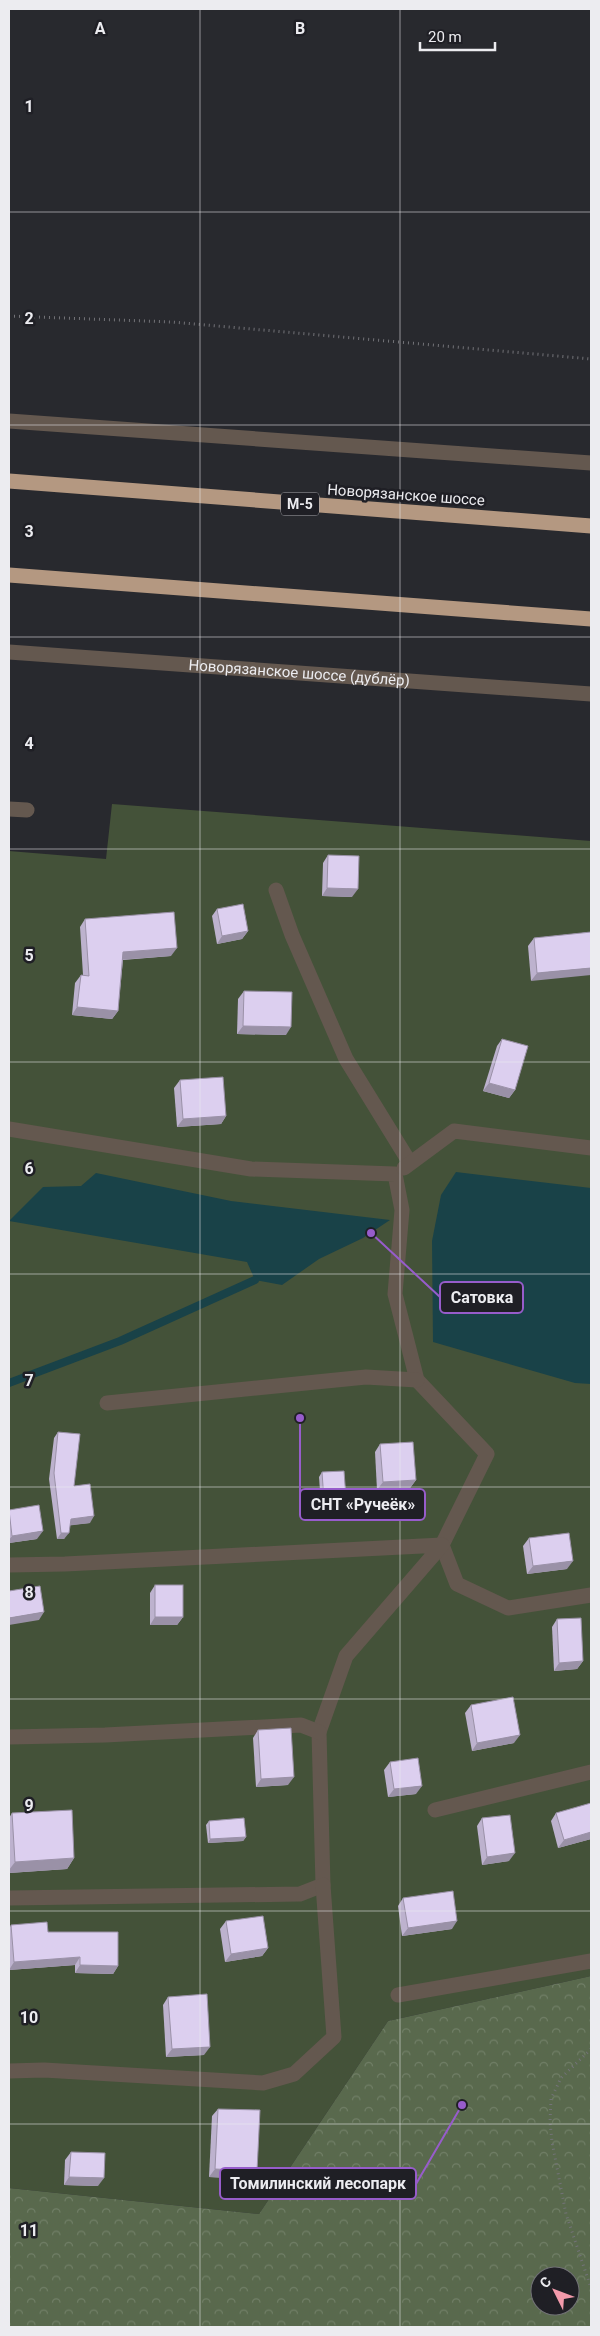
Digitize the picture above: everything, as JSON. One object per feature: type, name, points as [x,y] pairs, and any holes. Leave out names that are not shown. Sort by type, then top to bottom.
[{"type":"highway","name":"Новорязанское шоссе","points":[[9,481],[591,526]]},
{"type":"highway","points":[[9,575],[591,620]]},
{"type":"street","points":[[9,420],[591,463]]},
{"type":"street","name":"Новорязанское шоссе (дублёр)","points":[[9,652],[591,694]]},
{"type":"street","points":[[9,809],[27,810]]},
{"type":"street","points":[[276,890],[292,935],[346,1059],[410,1163]]},
{"type":"street","points":[[9,1129],[251,1169],[395,1174],[454,1131],[591,1148]]},
{"type":"street","points":[[9,2071],[44,2070],[263,2083],[294,2074],[334,2037],[323,1885],[319,1732],[346,1656],[442,1545],[487,1454],[417,1380],[395,1294],[402,1210],[395,1174]]},
{"type":"street","points":[[107,1403],[366,1378],[417,1380]]},
{"type":"street","points":[[9,1565],[66,1564],[442,1545]]},
{"type":"street","points":[[442,1545],[457,1584],[508,1608],[591,1596]]},
{"type":"street","points":[[9,1737],[105,1735],[301,1724],[319,1732]]},
{"type":"street","points":[[436,1810],[591,1772]]},
{"type":"street","points":[[9,1898],[300,1894],[323,1885]]},
{"type":"street","points":[[398,1995],[591,1961]]},
{"type":"path","points":[[9,316],[172,322],[591,359]]},
{"type":"path","points":[[591,2049],[561,2078],[551,2099],[550,2122],[566,2214],[591,2288]]},
{"type":"green space","points":[[112,804],[591,841],[591,1976],[388,2021],[259,2214],[9,2188],[9,851],[106,859]]},
{"type":"green space","points":[[591,1976],[591,2327],[9,2327],[9,2188],[259,2214],[388,2021]]},
{"type":"water","points":[[456,1172],[591,1188],[591,1384],[575,1383],[433,1342],[432,1241],[441,1195]]},
{"type":"water","points":[[96,1173],[231,1201],[390,1220],[363,1238],[319,1259],[282,1285],[255,1280],[247,1262],[9,1221],[43,1187],[81,1186]]},
{"type":"building","points":[[328,855],[359,856],[358,889],[327,888]]},
{"type":"building","points":[[243,904],[248,931],[222,936],[217,909]]},
{"type":"building","points":[[174,912],[177,948],[123,952],[118,1011],[77,1007],[81,975],[89,976],[85,919]]},
{"type":"building","points":[[591,932],[591,968],[537,973],[534,938]]},
{"type":"building","points":[[244,991],[292,992],[291,1027],[243,1026]]},
{"type":"building","points":[[502,1039],[528,1046],[515,1090],[489,1083]]},
{"type":"building","points":[[223,1077],[226,1116],[183,1119],[180,1080]]},
{"type":"building","points":[[58,1432],[80,1434],[74,1486],[90,1484],[94,1516],[71,1519],[69,1533],[61,1533],[54,1473]]},
{"type":"building","points":[[413,1442],[416,1480],[383,1482],[380,1444]]},
{"type":"building","points":[[344,1471],[346,1498],[324,1500],[322,1472]]},
{"type":"building","points":[[39,1505],[43,1531],[12,1536],[9,1510]]},
{"type":"building","points":[[569,1533],[573,1561],[533,1566],[529,1538]]},
{"type":"building","points":[[155,1585],[183,1585],[183,1617],[155,1617]]},
{"type":"building","points":[[40,1586],[44,1612],[9,1618],[9,1591]]},
{"type":"building","points":[[581,1618],[583,1661],[559,1663],[557,1619]]},
{"type":"building","points":[[513,1697],[520,1735],[477,1743],[471,1705]]},
{"type":"building","points":[[291,1728],[294,1777],[261,1779],[258,1730]]},
{"type":"building","points":[[418,1758],[422,1786],[394,1789],[390,1762]]},
{"type":"building","points":[[591,1803],[591,1832],[564,1840],[556,1813]]},
{"type":"building","points":[[72,1810],[74,1858],[15,1862],[12,1813]]},
{"type":"building","points":[[510,1815],[515,1853],[487,1857],[482,1818]]},
{"type":"building","points":[[244,1818],[246,1837],[210,1839],[209,1821]]},
{"type":"building","points":[[453,1891],[457,1921],[408,1928],[403,1898]]},
{"type":"building","points":[[263,1916],[268,1948],[231,1954],[226,1921]]},
{"type":"building","points":[[47,1922],[48,1932],[118,1932],[118,1966],[80,1965],[80,1957],[14,1962],[11,1925]]},
{"type":"building","points":[[207,1994],[210,2047],[172,2049],[168,1997]]},
{"type":"building","points":[[218,2109],[260,2110],[257,2171],[215,2169]]},
{"type":"building","points":[[71,2152],[105,2153],[104,2178],[69,2177]]},
{"type":"waterway","points":[[9,1383],[120,1341],[255,1280]]},
{"type":"place","name":"Сатовка","points":[[371,1233]]},
{"type":"place","name":"СНТ «Ручеёк»","points":[[300,1418]]},
{"type":"place","name":"Томилинский лесопарк","points":[[462,2105]]}]
